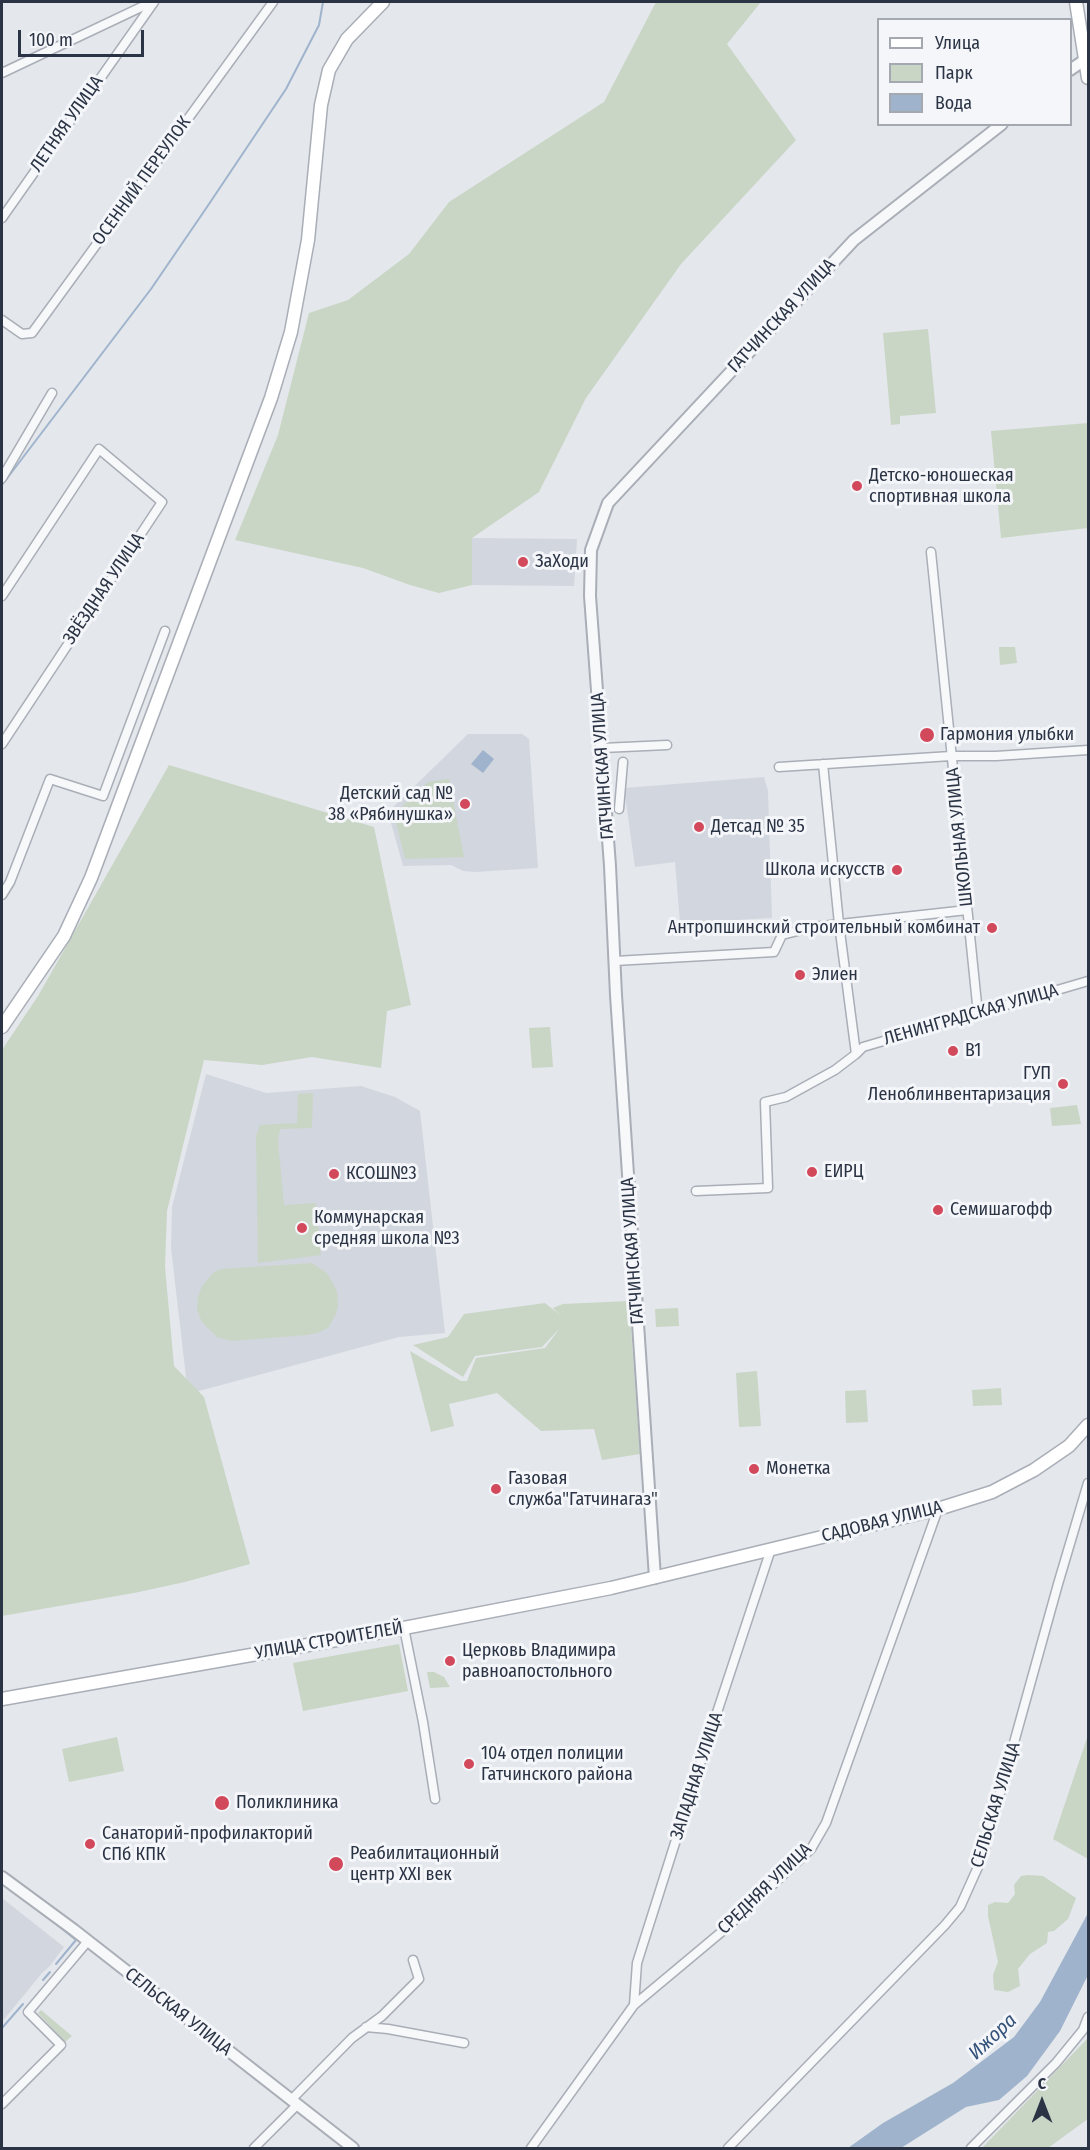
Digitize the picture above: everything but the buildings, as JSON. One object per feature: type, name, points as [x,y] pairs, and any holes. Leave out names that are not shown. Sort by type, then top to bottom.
[{"type":"main road","points":[[2,1027],[64,936],[91,878],[264,417],[291,332],[308,240],[321,105],[329,70],[347,39],[383,2]]},
{"type":"main road","points":[[1076,2],[1089,78]]},
{"type":"main road","name":"САДОВАЯ УЛИЦА","points":[[655,1578],[938,1509],[992,1492],[1034,1470],[1069,1446],[1089,1425]]},
{"type":"main road","name":"УЛИЦА СТРОИТЕЛЕЙ","points":[[2,1699],[404,1628],[655,1578]]},
{"type":"street","points":[[2,73],[153,2]]},
{"type":"street","name":"ЛЕТНЯЯ УЛИЦА","points":[[2,218],[153,2]]},
{"type":"street","name":"ОСЕННИЙ ПЕРЕУЛОК","points":[[2,320],[22,334],[32,333],[273,2]]},
{"type":"street","points":[[1072,69],[1087,59]]},
{"type":"street","name":"ГАТЧИНСКАЯ УЛИЦА","points":[[655,1578],[602,748],[589,582],[591,550],[608,503],[854,240],[999,126]]},
{"type":"street","points":[[2,478],[52,393]]},
{"type":"street","name":"ЗВЁЗДНАЯ УЛИЦА","points":[[2,596],[99,449],[162,502],[2,744]]},
{"type":"street","name":"ШКОЛЬНАЯ УЛИЦА","points":[[931,552],[978,1014]]},
{"type":"street","points":[[2,895],[10,882],[50,779],[103,796],[165,631]]},
{"type":"street","points":[[602,748],[667,745]]},
{"type":"street","points":[[779,767],[1089,750]]},
{"type":"street","points":[[619,809],[623,762]]},
{"type":"street","points":[[823,764],[839,924],[856,1054]]},
{"type":"street","points":[[615,961],[774,952],[782,935],[813,927],[967,910]]},
{"type":"street","name":"ЛЕНИНГРАДСКАЯ УЛИЦА","points":[[696,1191],[768,1188],[765,1101],[786,1097],[834,1070],[863,1047],[1089,981]]},
{"type":"street","name":"СЕЛЬСКАЯ УЛИЦА","points":[[728,2148],[945,1925],[960,1906],[982,1858],[1055,1593],[1089,1483]]},
{"type":"street","name":"СРЕДНЯЯ УЛИЦА","points":[[531,2148],[634,2005],[725,1929],[811,1849],[826,1823],[938,1509]]},
{"type":"street","name":"ЗАПАДНАЯ УЛИЦА","points":[[634,2005],[637,1963],[771,1549]]},
{"type":"street","points":[[404,1628],[423,1722],[435,1800]]},
{"type":"street","name":"СЕЛЬСКАЯ УЛИЦА","points":[[2,1877],[88,1941],[353,2148]]},
{"type":"street","points":[[2,2104],[61,2045],[28,2012],[88,1941]]},
{"type":"street","points":[[254,2148],[352,2038],[382,2016],[419,1979],[413,1960]]},
{"type":"street","points":[[635,1983],[650,1992]]},
{"type":"street","points":[[971,2148],[1056,2063],[1083,2030],[1089,2017]]},
{"type":"street","points":[[366,2027],[464,2043]]},
{"type":"shaded area","points":[[472,538],[577,539],[574,586],[472,585]]},
{"type":"shaded area","name":"Детский сад № 38 «Рябинушка»","points":[[468,734],[522,734],[529,739],[538,868],[475,872],[463,871],[451,865],[403,866],[388,812]]},
{"type":"shaded area","name":"Детсад № 35","points":[[764,777],[768,791],[772,918],[680,923],[675,862],[635,867],[624,788]]},
{"type":"shaded area","name":"Коммунарская средняя школа №3","points":[[206,1074],[266,1093],[361,1086],[395,1097],[420,1111],[445,1333],[399,1337],[188,1394],[171,1248],[172,1207]]},
{"type":"shaded area","points":[[2,1898],[64,1947],[2,2022]]},
{"type":"green space","points":[[656,2],[761,2],[727,44],[796,140],[681,264],[586,398],[539,492],[472,538],[472,585],[439,593],[363,568],[235,540],[278,435],[309,313],[348,300],[409,254],[449,202],[604,102]]},
{"type":"green space","points":[[928,329],[936,413],[900,416],[900,424],[891,425],[883,333]]},
{"type":"green space","points":[[1088,423],[1088,528],[1001,538],[991,431]]},
{"type":"green space","points":[[999,647],[1015,647],[1017,663],[1000,665]]},
{"type":"green space","points":[[169,765],[374,827],[411,1005],[387,1011],[381,1068],[312,1057],[262,1065],[204,1060],[167,1211],[165,1267],[174,1366],[204,1397],[250,1564],[134,1593],[2,1616],[2,1050],[38,996]]},
{"type":"green space","points":[[449,779],[464,857],[405,859],[394,814],[428,782]]},
{"type":"green space","points":[[550,1027],[553,1067],[532,1068],[529,1028]]},
{"type":"green space","points":[[313,1093],[312,1128],[280,1129],[278,1141],[284,1205],[316,1203],[321,1255],[258,1263],[256,1136],[260,1125],[297,1123],[298,1094]]},
{"type":"green space","points":[[1077,1105],[1081,1124],[1052,1126],[1050,1108]]},
{"type":"green space","points":[[312,1263],[327,1273],[337,1291],[336,1314],[328,1328],[307,1335],[231,1341],[217,1337],[202,1322],[197,1310],[198,1297],[202,1286],[214,1272],[221,1269]]},
{"type":"green space","points":[[629,1301],[640,1454],[602,1460],[594,1429],[541,1431],[497,1393],[449,1404],[454,1426],[431,1432],[410,1351],[461,1381],[467,1381],[476,1358],[545,1348],[560,1328],[542,1347],[475,1356],[463,1377],[413,1345],[448,1337],[464,1314],[545,1303],[560,1315],[553,1308],[563,1304]]},
{"type":"green space","points":[[678,1308],[679,1326],[656,1327],[655,1309]]},
{"type":"green space","points":[[757,1371],[761,1426],[739,1427],[736,1373]]},
{"type":"green space","points":[[1001,1388],[1002,1405],[973,1406],[972,1390]]},
{"type":"green space","points":[[866,1390],[868,1422],[846,1423],[845,1391]]},
{"type":"green space","points":[[399,1644],[408,1691],[303,1711],[293,1663]]},
{"type":"green space","points":[[427,1672],[434,1672],[444,1677],[450,1687],[430,1688]]},
{"type":"green space","points":[[1088,1735],[1088,1859],[1053,1839]]},
{"type":"green space","points":[[117,1737],[124,1771],[69,1782],[62,1749]]},
{"type":"green space","points":[[1021,1876],[1043,1876],[1076,1898],[1068,1919],[1054,1931],[1048,1932],[1047,1943],[1030,1954],[1018,1969],[1020,1986],[1008,1992],[994,1990],[993,1975],[998,1962],[988,1916],[988,1905],[995,1902],[1008,1903],[1015,1894],[1014,1885]]},
{"type":"green space","points":[[41,2010],[72,2036],[65,2042],[38,2013]]},
{"type":"green space","points":[[1088,2038],[1088,2119],[1048,2148],[982,2148]]},
{"type":"water","points":[[483,750],[494,759],[483,773],[471,764]]},
{"type":"water","name":"Ижора","points":[[1088,1913],[1088,1975],[1060,2031],[1027,2076],[999,2100],[966,2107],[901,2148],[848,2148],[883,2123],[953,2083],[1014,2037],[1040,2002]]},
{"type":"waterway","points":[[2,485],[151,289],[286,89],[319,25],[323,2]]},
{"type":"waterway","points":[[50,1919],[76,1940],[56,1964]]},
{"type":"waterway","points":[[43,1980],[50,1972]]},
{"type":"waterway","points":[[2,2028],[23,2004]]},
{"type":"place","name":"Детско-юношеская спортивная школа","points":[[857,486]]},
{"type":"place","name":"ЗаХоди","points":[[523,562]]},
{"type":"place","name":"Гармония улыбки","points":[[927,735]]},
{"type":"place","name":"Детский сад № 38 «Рябинушка»","points":[[465,804]]},
{"type":"place","name":"Детсад № 35","points":[[699,827]]},
{"type":"place","name":"Школа искусств","points":[[897,870]]},
{"type":"place","name":"Антропшинский строительный комбинат","points":[[992,928]]},
{"type":"place","name":"Элиен","points":[[800,975]]},
{"type":"place","name":"B1","points":[[953,1051]]},
{"type":"place","name":"ГУП Леноблинвентаризация","points":[[1063,1084]]},
{"type":"place","name":"ЕИРЦ","points":[[812,1172]]},
{"type":"place","name":"КСОШ№3","points":[[334,1174]]},
{"type":"place","name":"Семишагофф","points":[[938,1210]]},
{"type":"place","name":"Коммунарская средняя школа №3","points":[[302,1228]]},
{"type":"place","name":"Монетка","points":[[754,1469]]},
{"type":"place","name":"Газовая служба\"Гатчинагаз\"","points":[[496,1489]]},
{"type":"place","name":"Церковь Владимира равноапостольного","points":[[450,1661]]},
{"type":"place","name":"104 отдел полиции Гатчинского района","points":[[469,1764]]},
{"type":"place","name":"Поликлиника","points":[[222,1803]]},
{"type":"place","name":"Санаторий-профилакторий СПб КПК","points":[[90,1844]]},
{"type":"place","name":"Реабилитационный центр ХХI век","points":[[336,1864]]}]
